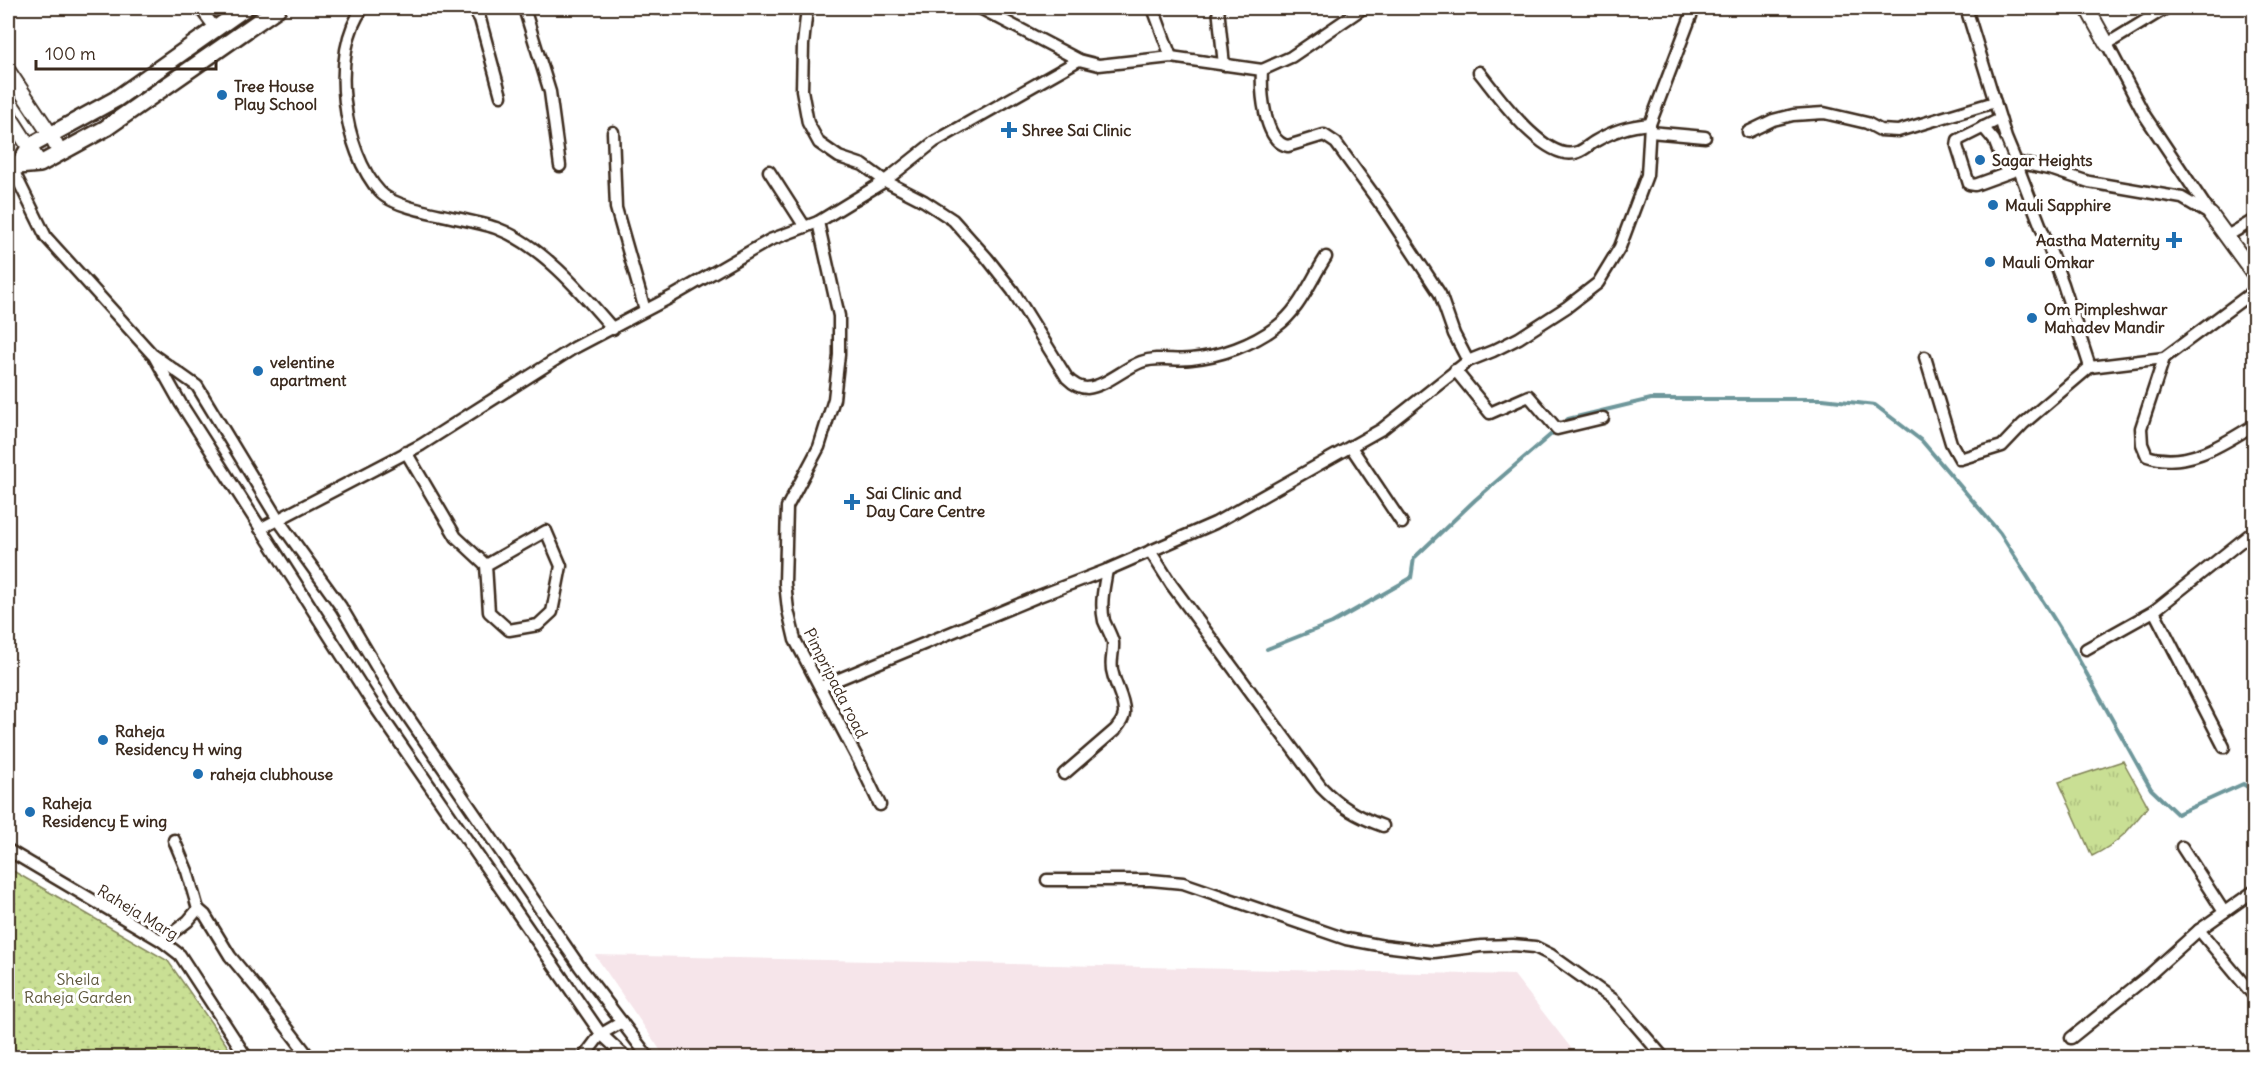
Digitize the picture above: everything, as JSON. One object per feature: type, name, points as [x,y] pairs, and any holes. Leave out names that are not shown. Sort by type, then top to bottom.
[{"type":"main road","points":[[13,170],[30,146],[116,99],[245,8]]},
{"type":"main road","points":[[13,170],[40,164],[106,128],[278,8]]},
{"type":"street","points":[[200,8],[215,28]]},
{"type":"street","points":[[363,8],[348,36],[342,83],[359,158],[380,193],[402,206],[464,218],[499,229],[538,252],[613,329]]},
{"type":"street","points":[[473,8],[480,19],[501,96]]},
{"type":"street","points":[[524,8],[550,92],[560,166]]},
{"type":"street","points":[[655,8],[662,8]]},
{"type":"street","points":[[807,8],[802,90],[808,123],[819,143],[839,157],[863,165],[885,181],[924,201],[952,220],[1013,291],[1067,378],[1074,385],[1086,388],[1098,385],[1142,362],[1165,358],[1190,360],[1248,345],[1278,326],[1301,302],[1309,283],[1326,257]]},
{"type":"street","points":[[980,8],[1079,60],[1099,65],[1171,57],[1263,70],[1291,57],[1363,8]]},
{"type":"street","points":[[1153,8],[1171,57]]},
{"type":"street","points":[[1218,8],[1224,65]]},
{"type":"street","points":[[820,687],[1107,570],[1215,523],[1382,429],[1468,361],[1519,338],[1567,307],[1598,283],[1620,247],[1647,175],[1650,128],[1694,8]]},
{"type":"street","points":[[1970,8],[2000,119],[2063,284],[2090,367]]},
{"type":"street","points":[[2087,8],[2145,116],[2211,216],[2254,274]]},
{"type":"street","points":[[2107,44],[2166,8]]},
{"type":"street","points":[[260,530],[406,452],[466,417],[574,348],[613,329],[770,240],[818,222],[885,181],[934,142],[1079,60]]},
{"type":"street","points":[[1263,70],[1263,105],[1277,140],[1282,146],[1287,146],[1324,135],[1336,143],[1384,209],[1440,294],[1454,334],[1468,361]]},
{"type":"street","points":[[8,71],[60,153]]},
{"type":"street","points":[[1479,72],[1518,120],[1556,152],[1567,155],[1578,152],[1626,127],[1650,128],[1705,138]]},
{"type":"street","points":[[1748,132],[1773,120],[1793,115],[1824,113],[1867,123],[1880,130],[1898,131],[1995,102]]},
{"type":"street","points":[[8,114],[40,164]]},
{"type":"street","points":[[2000,119],[1958,140],[1957,146],[1969,184],[1976,185],[2007,173],[2018,166],[2053,170],[2089,182],[2182,198],[2211,216]]},
{"type":"street","points":[[1983,127],[1994,140],[2007,173]]},
{"type":"street","points":[[613,132],[616,208],[645,310]]},
{"type":"street","points":[[13,170],[46,237],[152,354],[197,386],[279,521],[341,608],[400,705],[580,967],[649,1058]]},
{"type":"street","points":[[769,171],[805,227]]},
{"type":"street","points":[[2227,236],[2254,220]]},
{"type":"street","name":"Pimpripada road","points":[[818,222],[839,316],[839,355],[834,399],[819,447],[787,507],[785,583],[795,640],[880,805]]},
{"type":"street","points":[[1925,357],[1951,443],[1960,459],[2002,446],[2023,424],[2090,367],[2164,358],[2254,291]]},
{"type":"street","points":[[152,354],[181,405],[260,530],[372,701],[601,1034],[627,1058]]},
{"type":"street","points":[[2164,358],[2141,428],[2142,444],[2148,456],[2164,462],[2200,455],[2254,425]]},
{"type":"street","points":[[1455,370],[1490,413],[1529,396],[1557,429],[1603,418]]},
{"type":"street","points":[[1351,447],[1402,523]]},
{"type":"street","points":[[406,452],[456,537],[486,564],[489,612],[509,630],[538,625],[552,612],[561,566],[546,531],[486,564]]},
{"type":"street","points":[[2086,649],[2154,611],[2254,531]]},
{"type":"street","points":[[1150,551],[1200,624],[1321,787],[1334,801],[1362,819],[1383,826]]},
{"type":"street","points":[[1064,774],[1115,730],[1124,714],[1110,662],[1113,652],[1112,640],[1102,609],[1107,570]]},
{"type":"street","points":[[2154,611],[2224,747]]},
{"type":"street","points":[[174,840],[187,871],[198,909],[230,956],[310,1058]]},
{"type":"street","points":[[2182,847],[2224,912]]},
{"type":"street","name":"Raheja Marg","points":[[8,850],[162,941],[180,955],[246,1058]]},
{"type":"street","points":[[1047,880],[1151,880],[1183,883],[1346,939],[1384,946],[1434,951],[1492,946],[1535,947],[1551,955],[1614,1000],[1664,1058]]},
{"type":"street","points":[[2071,1038],[2199,930],[2254,891]]},
{"type":"street","points":[[162,941],[188,921],[198,909]]},
{"type":"street","points":[[2199,930],[2254,996]]},
{"type":"street","points":[[583,1058],[601,1034],[622,1022]]},
{"type":"shaded area","points":[[595,955],[1514,975],[1578,1057],[665,1057]]},
{"type":"green space","points":[[2123,761],[2148,806],[2123,835],[2092,856],[2059,782]]},
{"type":"green space","name":"Sheila Raheja Garden","points":[[8,868],[168,961],[235,1057],[8,1057]]},
{"type":"waterway","points":[[1563,424],[1568,419],[1651,399],[1823,399],[1875,405],[1922,441],[2000,533],[2070,644],[2151,789],[2177,814],[2243,784],[2254,791]]},
{"type":"waterway","points":[[1267,649],[1332,623],[1411,578],[1414,558],[1475,500],[1555,431]]},
{"type":"place","name":"Tree House Play School","points":[[222,95]]},
{"type":"place","name":"Shree Sai Clinic","points":[[1009,130]]},
{"type":"place","name":"Sagar Heights","points":[[1980,160]]},
{"type":"place","name":"Mauli Sapphire","points":[[1993,205]]},
{"type":"place","name":"Aastha Maternity","points":[[2174,240]]},
{"type":"place","name":"Mauli Omkar","points":[[1990,262]]},
{"type":"place","name":"Om Pimpleshwar Mahadev Mandir","points":[[2032,318]]},
{"type":"place","name":"velentine apartment","points":[[258,371]]},
{"type":"place","name":"Sai Clinic and Day Care Centre","points":[[852,502]]},
{"type":"place","name":"Raheja Residency H wing","points":[[103,740]]},
{"type":"place","name":"raheja clubhouse","points":[[198,774]]},
{"type":"place","name":"Raheja Residency E wing","points":[[30,812]]}]
